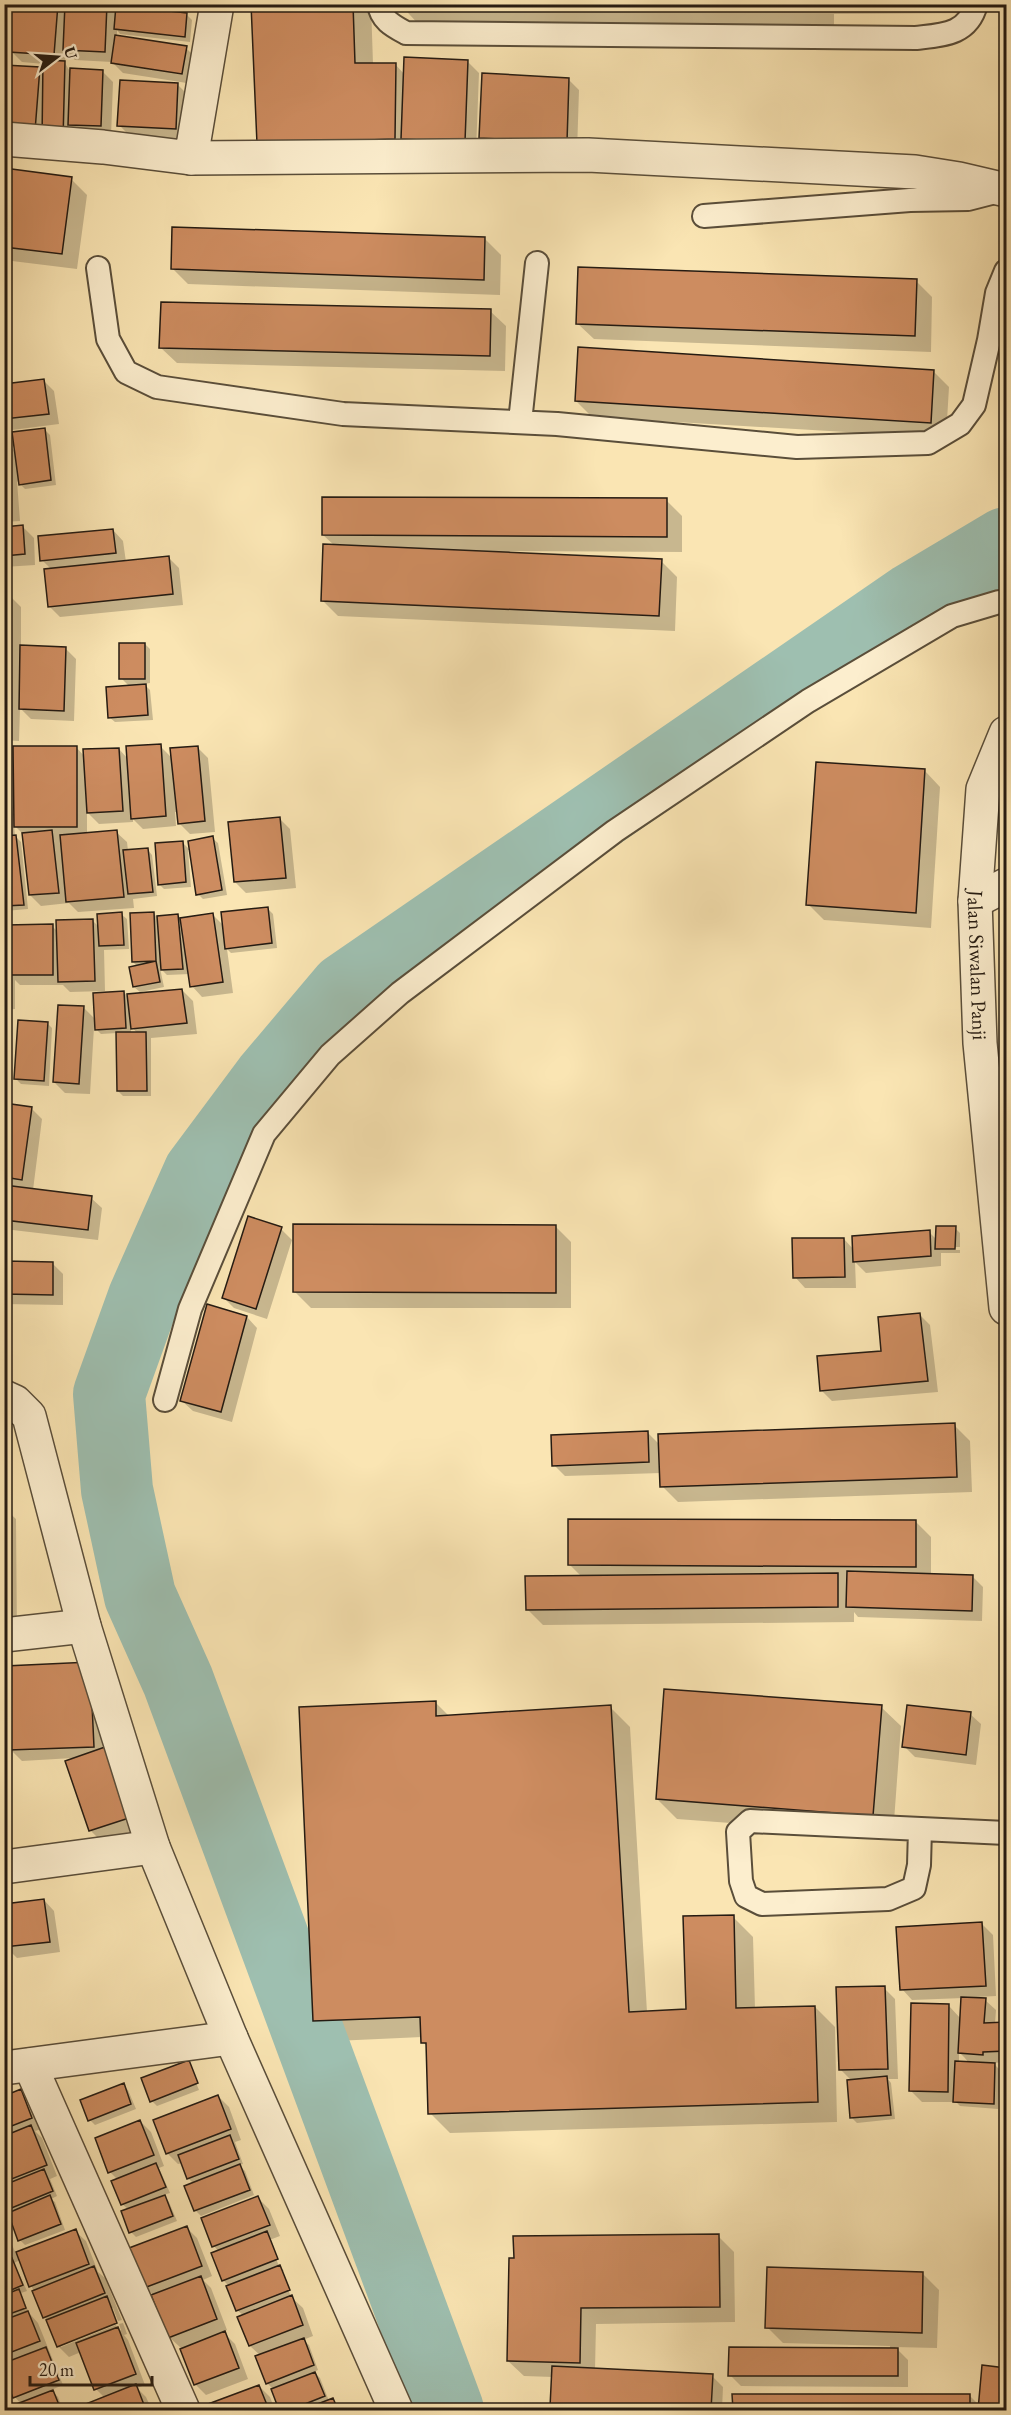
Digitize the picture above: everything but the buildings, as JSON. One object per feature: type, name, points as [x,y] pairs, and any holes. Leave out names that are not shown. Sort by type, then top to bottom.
[{"type":"street","points":[[191,158],[217,4]]},
{"type":"street","points":[[4,139],[104,147],[191,158],[588,155],[915,172],[959,178],[1005,190]]},
{"type":"street","name":"Jalan Siwalan Panji","points":[[1006,733],[975,901],[993,1044],[1006,1308]]},
{"type":"street","points":[[975,901],[1006,885]]},
{"type":"street","points":[[4,1396],[15,1402],[29,1416],[84,1626],[153,1847],[231,2038],[396,2410]]},
{"type":"street","points":[[4,1635],[84,1626]]},
{"type":"street","points":[[4,1867],[153,1847]]},
{"type":"street","points":[[183,2410],[17,2066],[231,2038]]},
{"type":"lane","points":[[379,4],[380,14],[391,26],[406,33],[904,38],[954,33],[974,14],[976,4]]},
{"type":"lane","points":[[704,216],[910,200],[968,199],[1005,190]]},
{"type":"lane","points":[[520,422],[537,263]]},
{"type":"lane","points":[[98,268],[108,339],[126,372],[157,387],[343,414],[520,422],[796,447],[928,443],[960,424],[974,405],[997,293],[1006,271]]},
{"type":"lane","points":[[165,1400],[190,1309],[264,1134],[330,1055],[400,993],[615,831],[808,701],[952,616],[999,602],[1006,603]]},
{"type":"lane","points":[[920,1830],[919,1865],[914,1888],[888,1899],[762,1904],[746,1896],[741,1881],[738,1832],[750,1821],[1006,1833]]},
{"type":"waterway","points":[[448,2410],[178,1681],[140,1596],[117,1490],[109,1394],[144,1297],[199,1173],[269,1079],[345,989],[912,599],[1006,543]]}]
